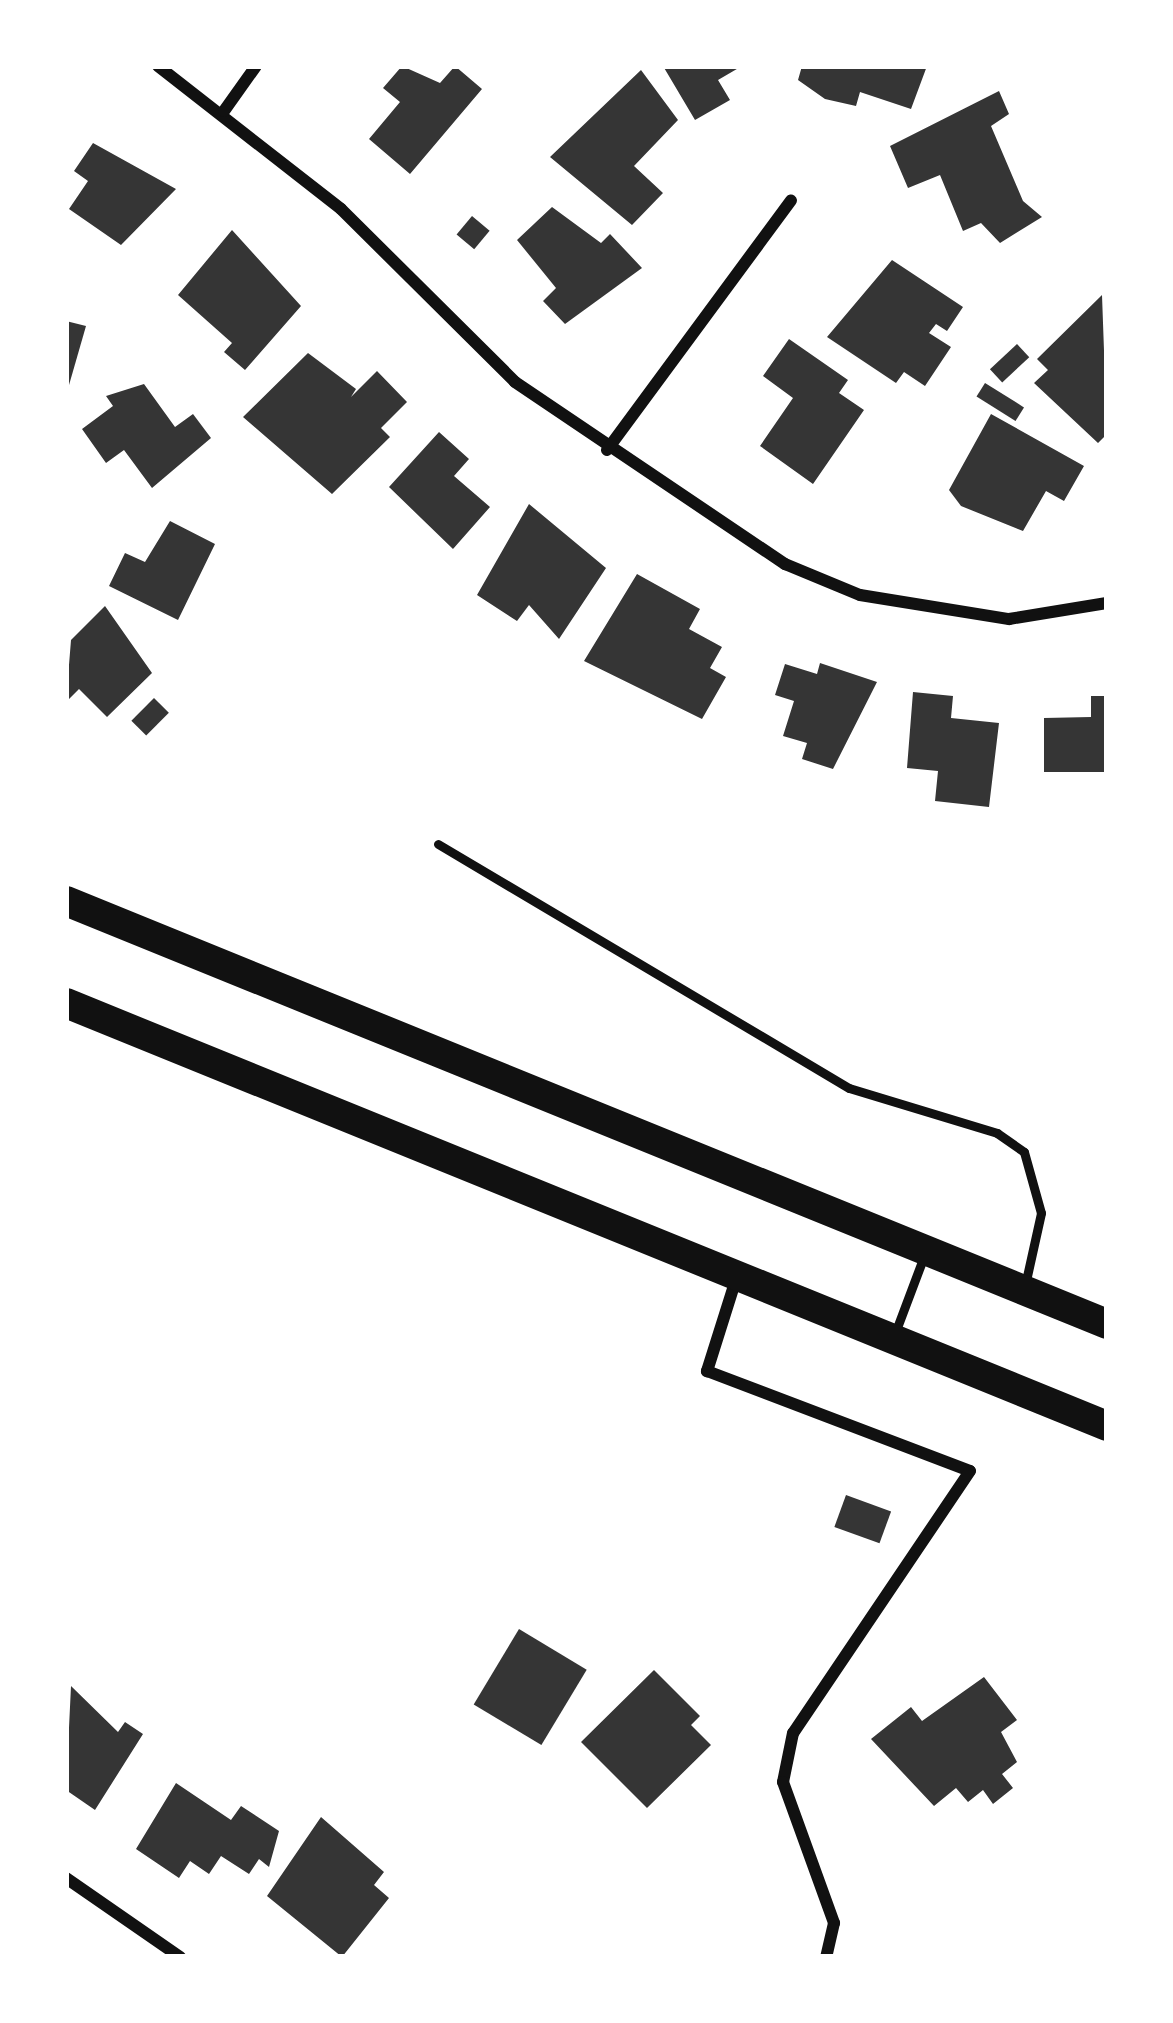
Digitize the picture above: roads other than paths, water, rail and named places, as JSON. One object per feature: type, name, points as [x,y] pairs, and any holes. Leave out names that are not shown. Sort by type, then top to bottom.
[{"type":"main road","points":[[66,901],[1107,1324]]},
{"type":"main road","points":[[66,1003],[1107,1426]]},
{"type":"street","points":[[158,66],[224,110],[515,382],[607,449],[785,564],[860,595],[1009,619],[1107,603]]},
{"type":"street","points":[[224,110],[256,66]]},
{"type":"street","points":[[607,449],[791,200]]},
{"type":"street","points":[[737,1275],[707,1371],[970,1471],[793,1733],[783,1783],[834,1923],[826,1957]]},
{"type":"street","points":[[66,1878],[181,1957]]},
{"type":"lane","points":[[438,844],[849,1088],[997,1133],[1024,1152],[1041,1213],[1024,1290]]},
{"type":"lane","points":[[893,1338],[926,1250]]}]
